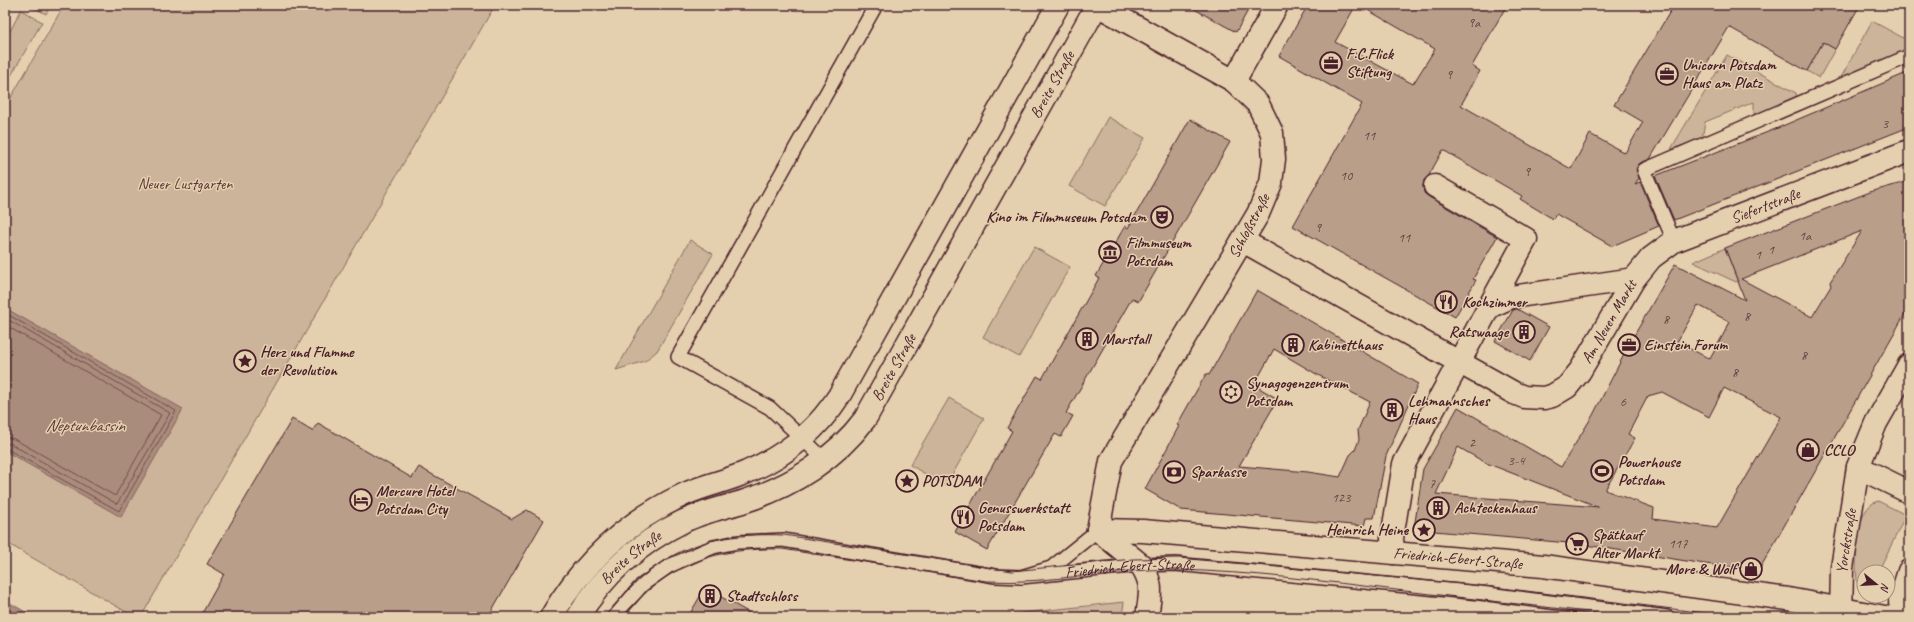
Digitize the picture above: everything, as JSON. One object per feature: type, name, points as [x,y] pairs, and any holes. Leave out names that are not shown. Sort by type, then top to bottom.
[{"type":"street","name":"Breite Straße","points":[[551,617],[570,586],[613,538],[648,513],[686,493],[747,472],[767,463],[802,439],[828,413],[840,396],[1058,5]]},
{"type":"street","name":"Breite Straße","points":[[578,617],[598,587],[613,571],[664,531],[702,513],[764,494],[783,485],[825,460],[842,446],[865,419],[1097,5]]},
{"type":"street","name":"Schloßstraße","points":[[1097,5],[1234,81],[1258,104],[1272,134],[1274,159],[1270,184],[1258,214],[1111,461],[1098,530]]},
{"type":"street","points":[[1234,81],[1277,5]]},
{"type":"street","name":"Siefertstraße","points":[[1634,279],[1651,258],[1674,241],[1909,151]]},
{"type":"street","points":[[1392,553],[1392,538],[1404,464],[1526,239],[1435,186]]},
{"type":"street","name":"Am Neuen Markt","points":[[1243,241],[1458,362],[1524,397],[1534,399],[1552,396],[1567,387],[1575,378],[1634,279]]},
{"type":"street","name":"Am Neuen Markt","points":[[1489,307],[1511,297],[1634,279]]},
{"type":"street","name":"Yorckstraße","points":[[1841,613],[1842,568],[1858,467],[1876,423],[1909,365]]},
{"type":"street","points":[[1858,467],[1909,492]]},
{"type":"street","points":[[1098,530],[1141,565],[1151,585],[1148,617]]},
{"type":"street","name":"Friedrich-Ebert-Straße","points":[[1098,530],[1143,531],[1542,566],[1759,595],[1841,613],[1885,617]]},
{"type":"street","points":[[1901,617],[1900,599],[1909,571]]},
{"type":"lane","points":[[825,460],[770,408],[678,357],[876,5]]},
{"type":"lane","points":[[1674,241],[1644,170],[1909,56]]},
{"type":"lane","points":[[614,617],[642,585],[669,566],[713,547],[738,542],[783,540],[995,576],[1021,577],[1051,568],[1098,530]]},
{"type":"lane","name":"Friedrich-Ebert-Straße","points":[[1021,577],[1141,565],[1175,564],[1480,593],[1667,617]]},
{"type":"green space","points":[[29,5],[51,5],[46,14]]},
{"type":"green space","name":"Neuer Lustgarten","points":[[64,5],[495,5],[141,617],[135,617],[5,542],[5,108]]},
{"type":"green space","points":[[21,10],[42,22],[5,86],[5,41]]},
{"type":"green space","points":[[1872,21],[1909,41],[1909,46],[1903,53],[1838,83]]},
{"type":"green space","points":[[1823,42],[1835,49],[1819,78],[1807,71]]},
{"type":"green space","points":[[1727,55],[1796,93],[1798,100],[1754,118],[1754,102],[1705,122],[1702,139],[1671,149]]},
{"type":"green space","points":[[1108,117],[1145,138],[1105,206],[1069,186]]},
{"type":"green space","points":[[690,240],[713,254],[657,351],[645,361],[616,370]]},
{"type":"green space","points":[[1034,247],[1070,267],[1019,357],[983,337]]},
{"type":"green space","points":[[1725,248],[1737,280],[1736,282],[1693,262]]},
{"type":"green space","points":[[949,398],[984,418],[946,486],[910,465]]},
{"type":"green space","points":[[1878,501],[1906,515],[1882,564],[1856,564],[1856,549],[1860,524],[1864,513],[1870,505]]},
{"type":"green space","points":[[1124,602],[1122,617],[1002,617],[1003,615]]},
{"type":"water","name":"Neptunbassin","points":[[5,308],[183,409],[121,517],[5,451]]},
{"type":"water","points":[[5,600],[34,617],[5,617]]},
{"type":"building","points":[[1187,5],[1251,5],[1236,32]]},
{"type":"building","points":[[1308,5],[1356,5],[1335,42],[1413,84],[1435,49],[1359,5],[1507,5],[1472,66],[1480,71],[1461,105],[1571,169],[1590,134],[1625,153],[1643,122],[1614,105],[1674,5],[1860,5],[1835,49],[1823,42],[1807,71],[1729,27],[1650,159],[1640,163],[1636,169],[1639,178],[1635,184],[1640,182],[1659,226],[1612,246],[1556,214],[1553,219],[1520,199],[1522,196],[1443,150],[1429,175],[1424,180],[1424,193],[1497,237],[1473,279],[1476,280],[1455,317],[1293,226],[1362,104],[1279,56]]},
{"type":"building","points":[[1909,72],[1909,127],[1674,220],[1655,176],[1773,130]]},
{"type":"building","name":"Marstall","points":[[1190,119],[1230,142],[1138,302],[1132,298],[1066,413],[1073,416],[1061,437],[1055,434],[987,550],[955,532],[1012,431],[1007,428],[1037,376],[1042,379],[1099,278],[1096,276],[1125,226],[1128,228]]},
{"type":"building","points":[[1909,181],[1909,307],[1759,570],[1705,564],[1580,544],[1423,530],[1425,524],[1423,523],[1419,531],[1414,529],[1423,469],[1458,407],[1561,467],[1593,415],[1631,341],[1675,264],[1745,300],[1725,248],[1870,192]],"holes":[[[1862,231],[1830,282],[1831,286],[1812,317],[1741,279]],[[1698,305],[1730,322],[1710,359],[1677,342]],[[1724,388],[1781,417],[1717,528],[1653,519],[1654,508],[1605,490],[1635,438],[1628,434],[1648,396],[1662,392],[1709,417]],[[1458,447],[1486,463],[1599,507],[1436,494]]]},
{"type":"building","points":[[1257,290],[1418,384],[1386,456],[1374,518],[1366,518],[1364,526],[1181,510],[1145,489],[1179,426],[1177,425],[1206,374],[1209,375]],"holes":[[[1274,349],[1318,375],[1370,402],[1358,430],[1359,440],[1340,477],[1308,472],[1239,466],[1278,399],[1254,385]]]},
{"type":"building","name":"Ratswaage","points":[[1517,309],[1549,327],[1530,361],[1495,341],[1513,310]]},
{"type":"building","name":"Mercure Hotel Potsdam City","points":[[292,419],[312,431],[318,423],[412,478],[419,467],[512,519],[527,510],[544,520],[488,617],[200,617],[224,574],[207,564]]},
{"type":"building","name":"Stadtschloss","points":[[705,588],[757,617],[688,617]]},
{"type":"tram line","points":[[606,617],[624,595],[643,576],[662,562],[683,550],[705,542],[729,537],[755,535],[784,535],[1012,571],[1133,559],[1179,558],[1485,586],[1738,617]]},
{"type":"tram line","points":[[622,617],[656,584],[674,572],[713,556],[734,551],[757,549],[782,549],[986,581],[1034,581],[1130,571],[1205,571],[1314,580],[1632,617]]},
{"type":"place","name":"F.C.Flick Stiftung","points":[[1331,63]]},
{"type":"place","name":"Unicorn Potsdam Haus am Platz","points":[[1667,74]]},
{"type":"place","name":"Kino im Filmmuseum Potsdam","points":[[1162,217]]},
{"type":"place","name":"Filmmuseum Potsdam","points":[[1110,252]]},
{"type":"place","name":"Kochzimmer","points":[[1446,302]]},
{"type":"place","name":"Ratswaage","points":[[1524,332]]},
{"type":"place","name":"Marstall","points":[[1087,339]]},
{"type":"place","name":"Kabinetthaus","points":[[1293,345]]},
{"type":"place","name":"Einstein Forum","points":[[1629,345]]},
{"type":"place","name":"Herz und Flamme der Revolution","points":[[245,361]]},
{"type":"place","name":"Synagogenzentrum Potsdam","points":[[1231,392]]},
{"type":"place","name":"Lehmannsches Haus","points":[[1392,410]]},
{"type":"place","name":"CCLO","points":[[1808,450]]},
{"type":"place","name":"Powerhouse Potsdam","points":[[1602,471]]},
{"type":"place","name":"Sparkasse","points":[[1174,472]]},
{"type":"place","name":"POTSDAM","points":[[907,481]]},
{"type":"place","name":"Mercure Hotel Potsdam City","points":[[361,500]]},
{"type":"place","name":"Achteckenhaus","points":[[1438,508]]},
{"type":"place","name":"Genusswerkstatt Potsdam","points":[[963,517]]},
{"type":"place","name":"Heinrich Heine","points":[[1424,530]]},
{"type":"place","name":"Spätkauf Alter Markt","points":[[1577,544]]},
{"type":"place","name":"More & Wolf","points":[[1751,569]]},
{"type":"place","name":"Stadtschloss","points":[[710,596]]}]
